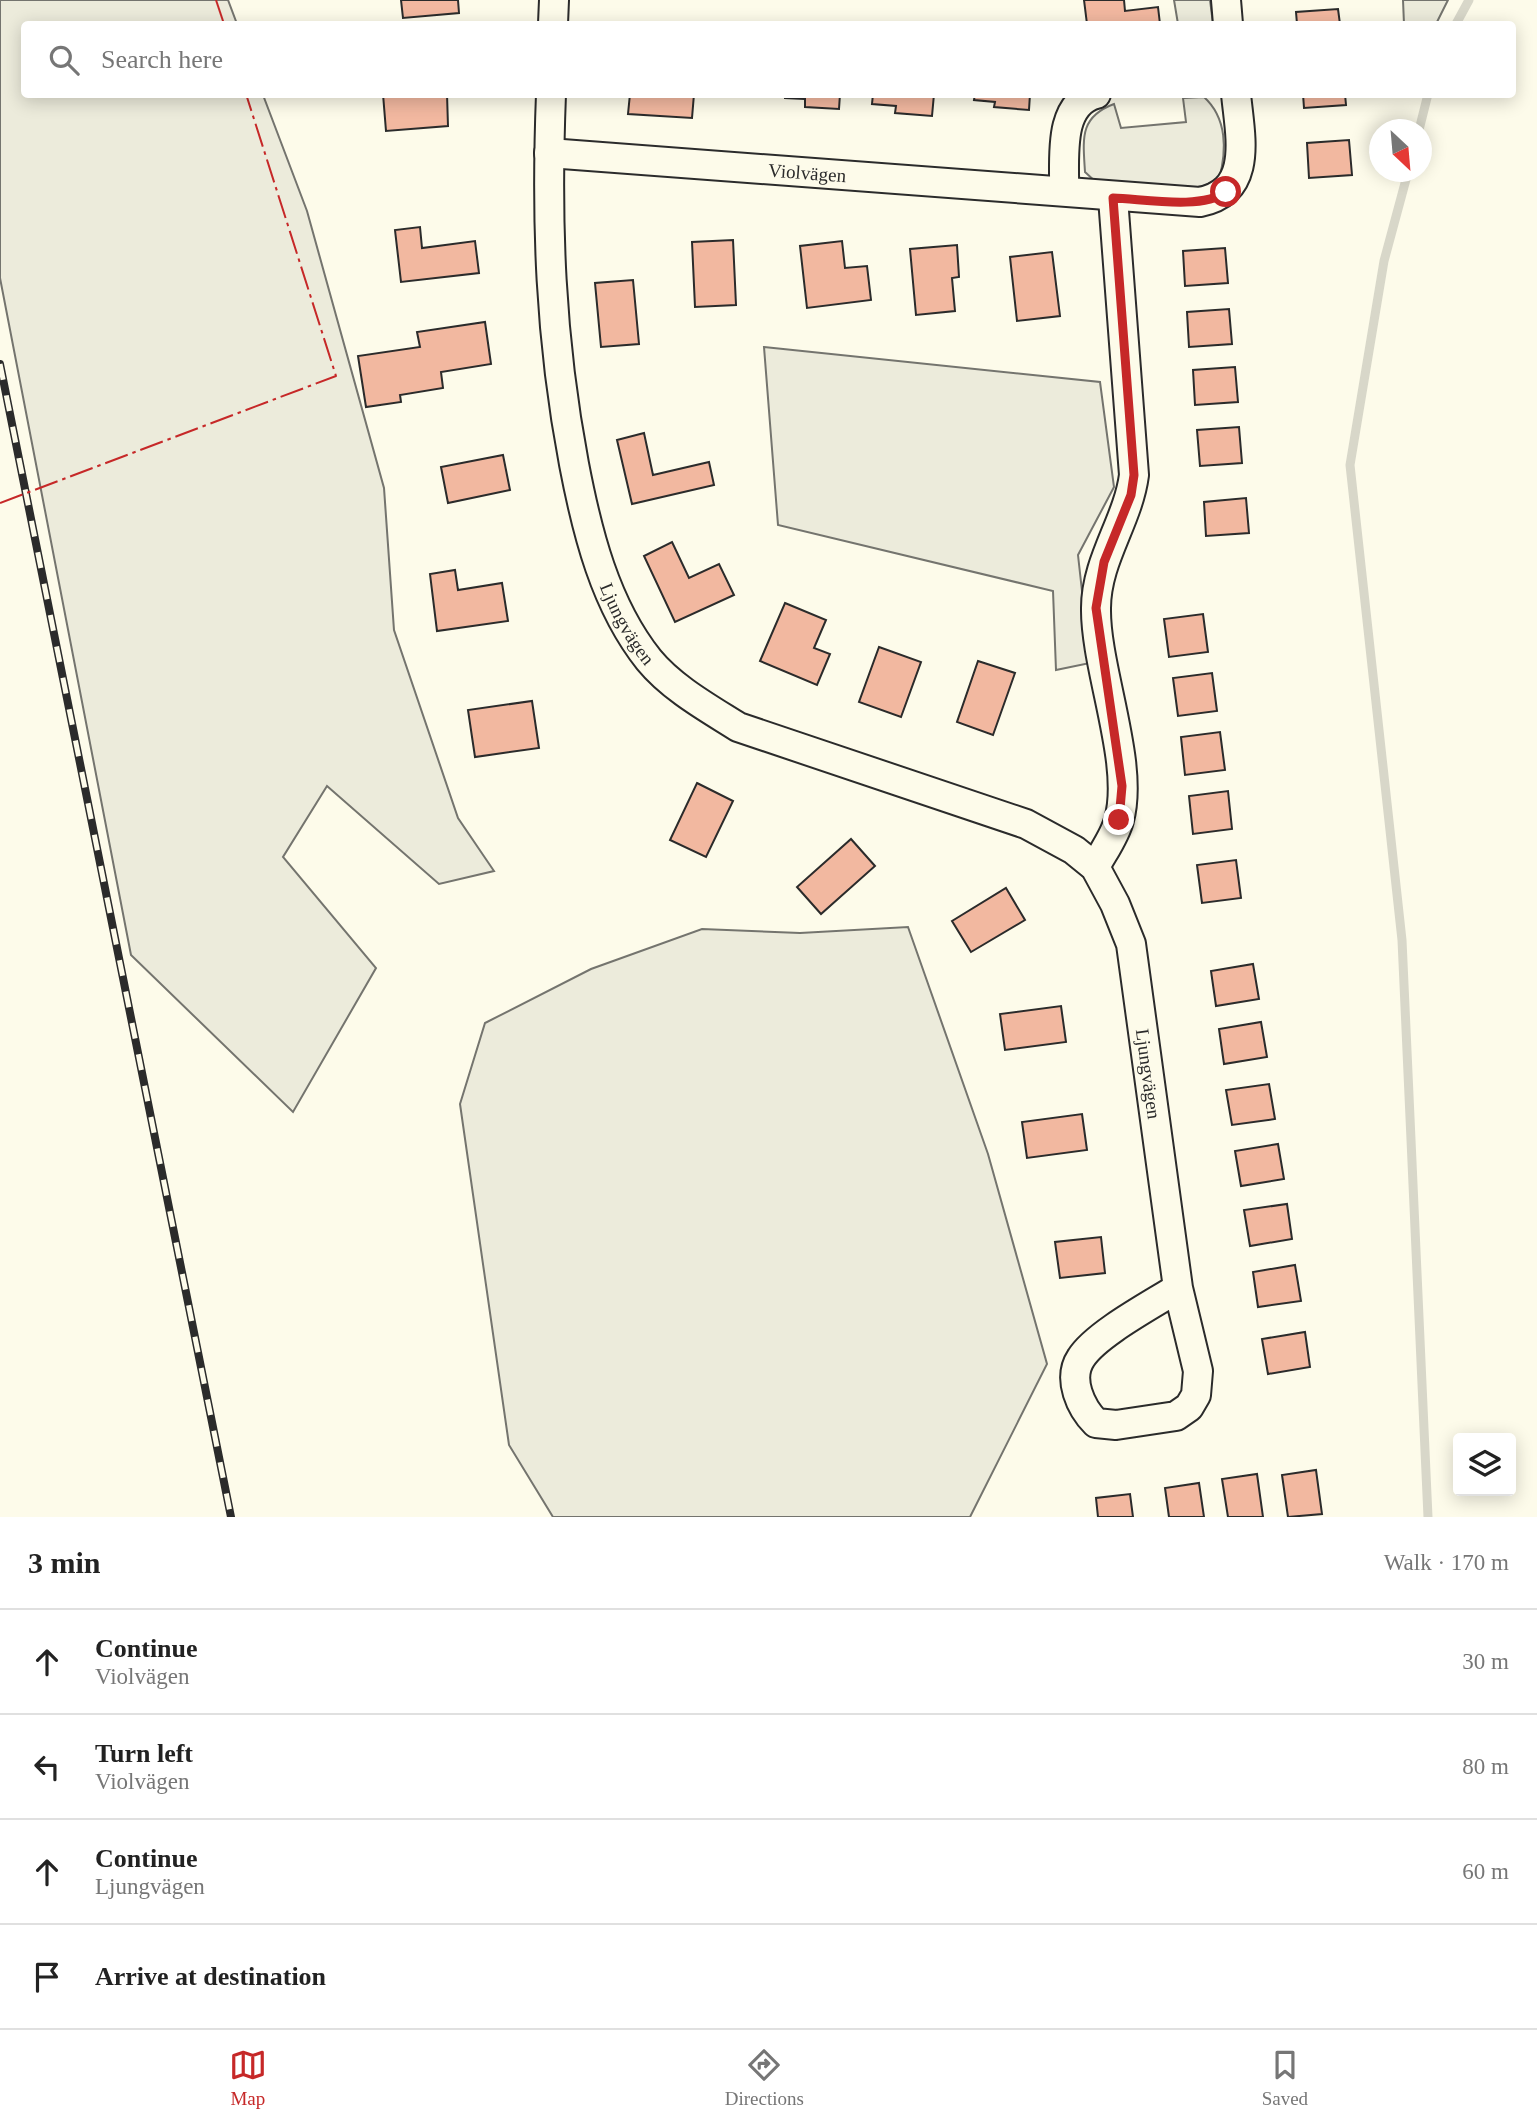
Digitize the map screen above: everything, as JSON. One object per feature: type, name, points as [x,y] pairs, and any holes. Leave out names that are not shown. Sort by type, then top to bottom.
[{"type":"street","points":[[553,21],[554,0]]},
{"type":"street","points":[[1226,0],[1228,21]]},
{"type":"street","name":"Ljungvägen","points":[[551,98],[548,255],[558,384],[579,489],[599,567],[623,620],[650,661],[695,700],[738,727],[1026,824],[1074,850],[1095,867],[1115,904],[1131,944],[1178,1288],[1198,1371],[1195,1395],[1189,1407],[1176,1416],[1116,1425],[1096,1423],[1078,1396],[1075,1375],[1080,1359],[1131,1318],[1178,1288]]},
{"type":"street","points":[[1065,191],[1066,128],[1076,106],[1086,98]]},
{"type":"street","name":"Violvägen","points":[[549,153],[1065,191],[1113,198],[1200,202],[1217,199],[1236,178],[1241,146],[1236,98]]},
{"type":"street","points":[[1095,867],[1119,820],[1122,786],[1096,608],[1104,562],[1131,495],[1134,475],[1113,198]]},
{"type":"shaded area","points":[[0,0],[228,0],[236,21],[21,21],[21,98],[264,98],[307,211],[384,488],[394,630],[458,818],[494,871],[439,884],[327,786],[283,857],[376,968],[293,1112],[131,955],[0,278]]},
{"type":"shaded area","points":[[1174,0],[1210,0],[1213,21],[1178,21]]},
{"type":"shaded area","points":[[1403,0],[1448,0],[1438,21],[1404,21]]},
{"type":"shaded area","points":[[1183,98],[1205,98],[1212,105],[1223,135],[1219,179],[1195,190],[1097,183],[1085,172],[1086,130],[1094,115],[1103,109],[1114,104],[1121,128],[1186,122]]},
{"type":"shaded area","points":[[764,347],[1100,382],[1114,487],[1078,555],[1090,663],[1056,670],[1053,591],[778,525]]},
{"type":"shaded area","points":[[908,927],[988,1154],[1047,1364],[970,1517],[553,1517],[509,1445],[460,1104],[485,1023],[591,969],[702,929],[800,933]]},
{"type":"building","points":[[401,0],[458,0],[459,13],[403,18]]},
{"type":"building","points":[[1084,0],[1124,0],[1125,11],[1158,7],[1160,21],[1087,21]]},
{"type":"building","points":[[1338,9],[1340,21],[1297,21],[1296,12]]},
{"type":"building","points":[[383,98],[447,98],[448,126],[386,131]]},
{"type":"building","points":[[630,98],[694,98],[692,118],[628,114]]},
{"type":"building","points":[[785,98],[840,98],[839,109],[805,107],[805,99]]},
{"type":"building","points":[[873,98],[934,98],[932,116],[895,113],[896,106],[872,104]]},
{"type":"building","points":[[1030,98],[1029,110],[994,107],[995,102],[974,100]]},
{"type":"building","points":[[1303,98],[1345,98],[1346,105],[1304,108]]},
{"type":"building","points":[[1349,140],[1352,175],[1309,178],[1307,143]]},
{"type":"building","points":[[420,227],[422,248],[475,241],[479,273],[401,282],[395,230]]},
{"type":"building","points":[[733,240],[736,305],[695,307],[692,242]]},
{"type":"building","points":[[842,241],[845,268],[867,266],[871,300],[807,308],[800,246]]},
{"type":"building","points":[[957,245],[959,277],[952,278],[955,311],[916,315],[910,249]]},
{"type":"building","points":[[1225,248],[1228,283],[1185,286],[1183,251]]},
{"type":"building","points":[[1052,252],[1060,316],[1017,321],[1010,257]]},
{"type":"building","points":[[633,280],[639,344],[601,347],[595,283]]},
{"type":"building","points":[[1229,309],[1232,344],[1189,347],[1187,312]]},
{"type":"building","points":[[485,322],[491,364],[441,372],[443,388],[400,395],[401,402],[366,407],[358,356],[420,347],[417,332]]},
{"type":"building","points":[[1235,367],[1238,402],[1195,405],[1193,370]]},
{"type":"building","points":[[1239,427],[1242,463],[1200,466],[1197,430]]},
{"type":"building","points":[[644,433],[653,475],[709,462],[714,485],[632,504],[617,440]]},
{"type":"building","points":[[503,455],[510,490],[448,503],[441,467]]},
{"type":"building","points":[[1246,498],[1249,533],[1206,536],[1204,502]]},
{"type":"building","points":[[672,542],[689,578],[719,564],[734,595],[675,622],[644,556]]},
{"type":"building","points":[[455,570],[458,590],[502,583],[508,621],[437,631],[430,574]]},
{"type":"building","points":[[785,603],[826,620],[814,648],[830,654],[817,685],[760,661]]},
{"type":"building","points":[[1203,614],[1208,652],[1169,657],[1164,619]]},
{"type":"building","points":[[879,647],[921,662],[901,717],[859,702]]},
{"type":"building","points":[[978,661],[1015,673],[993,735],[957,722]]},
{"type":"building","points":[[1212,673],[1217,711],[1178,716],[1173,678]]},
{"type":"building","points":[[532,701],[539,748],[475,757],[468,710]]},
{"type":"building","points":[[1220,732],[1225,770],[1185,775],[1181,737]]},
{"type":"building","points":[[697,783],[733,801],[706,857],[670,840]]},
{"type":"building","points":[[1228,791],[1232,829],[1193,834],[1189,796]]},
{"type":"building","points":[[851,839],[875,866],[821,914],[797,887]]},
{"type":"building","points":[[1236,860],[1241,898],[1202,903],[1197,865]]},
{"type":"building","points":[[1006,888],[1025,920],[971,952],[952,921]]},
{"type":"building","points":[[1253,964],[1259,999],[1216,1006],[1211,971]]},
{"type":"building","points":[[1061,1006],[1066,1042],[1005,1050],[1000,1014]]},
{"type":"building","points":[[1261,1022],[1267,1057],[1224,1064],[1219,1029]]},
{"type":"building","points":[[1269,1084],[1275,1119],[1232,1125],[1226,1090]]},
{"type":"building","points":[[1082,1114],[1087,1150],[1027,1158],[1022,1122]]},
{"type":"building","points":[[1278,1144],[1284,1179],[1241,1186],[1235,1151]]},
{"type":"building","points":[[1287,1204],[1292,1239],[1250,1246],[1244,1210]]},
{"type":"building","points":[[1101,1237],[1105,1273],[1060,1278],[1055,1242]]},
{"type":"building","points":[[1295,1265],[1301,1301],[1258,1307],[1253,1272]]},
{"type":"building","points":[[1305,1332],[1310,1367],[1268,1374],[1262,1339]]},
{"type":"building","points":[[1316,1470],[1322,1514],[1288,1517],[1282,1475]]},
{"type":"building","points":[[1257,1474],[1263,1517],[1228,1517],[1222,1479]]},
{"type":"building","points":[[1199,1483],[1204,1517],[1169,1517],[1165,1488]]},
{"type":"building","points":[[1130,1494],[1133,1517],[1098,1517],[1096,1498]]},
{"type":"waterway","points":[[1458,21],[1469,0]]},
{"type":"waterway","points":[[1422,119],[1427,98]]},
{"type":"waterway","points":[[1405,182],[1384,261],[1350,465],[1402,940],[1428,1517]]},
{"type":"railway","points":[[0,364],[231,1517]]},
{"type":"power","points":[[216,0],[223,21]]},
{"type":"power","points":[[0,503],[336,376],[247,98]]},
{"type":"route","points":[[1119,820],[1122,786],[1096,608],[1104,562],[1131,495],[1134,475],[1113,198],[1200,202],[1217,199],[1226,192]]}]
